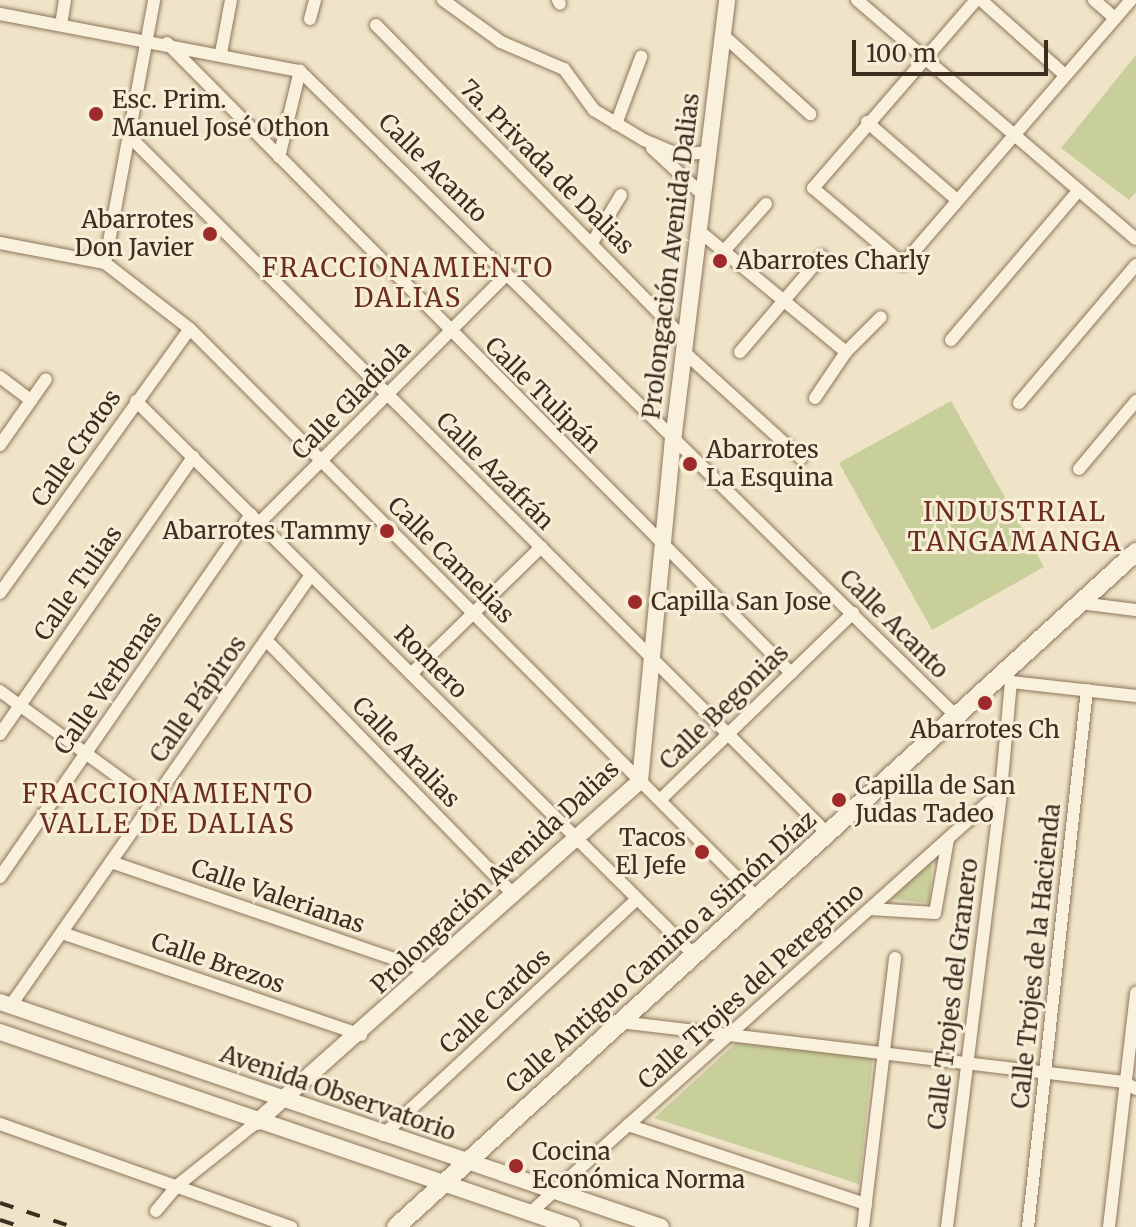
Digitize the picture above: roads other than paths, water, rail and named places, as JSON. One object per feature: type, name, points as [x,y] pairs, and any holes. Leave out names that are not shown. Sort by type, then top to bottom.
[{"type":"main road","name":"Calle Antiguo Camino a Simón Díaz","points":[[396,1227],[440,1183],[956,716],[1007,678],[1080,603],[1136,552]]},
{"type":"street","points":[[61,25],[65,0]]},
{"type":"street","points":[[0,243],[105,263],[132,139],[154,0]]},
{"type":"street","points":[[221,53],[231,0]]},
{"type":"street","points":[[310,19],[315,0]]},
{"type":"street","points":[[443,0],[501,42],[564,69],[585,101],[616,124],[679,155],[707,152]]},
{"type":"street","name":"Prolongación Avenida Dalias","points":[[156,1211],[178,1185],[285,1102],[640,781],[666,547],[673,441],[727,0]]},
{"type":"street","points":[[1065,75],[978,0],[867,122],[813,188],[903,264],[1012,134],[1065,75],[1131,0]]},
{"type":"street","points":[[1094,0],[1115,18]]},
{"type":"street","points":[[860,1],[1136,239]]},
{"type":"street","points":[[0,14],[221,53],[300,71],[279,157]]},
{"type":"street","name":"7a. Privada de Dalias","points":[[376,25],[592,243],[685,347],[801,458]]},
{"type":"street","points":[[723,35],[810,114]]},
{"type":"street","name":"Calle Tulipán","points":[[167,43],[449,333],[791,673]]},
{"type":"street","points":[[616,124],[641,57]]},
{"type":"street","name":"Calle Acanto","points":[[300,71],[956,716]]},
{"type":"street","points":[[867,122],[957,200]]},
{"type":"street","name":"Calle Azafrán","points":[[132,139],[827,833]]},
{"type":"street","points":[[644,140],[702,194]]},
{"type":"street","points":[[951,340],[1079,190]]},
{"type":"street","points":[[592,243],[621,195]]},
{"type":"street","points":[[724,251],[766,204]]},
{"type":"street","points":[[698,230],[846,352]]},
{"type":"street","points":[[740,352],[822,256]]},
{"type":"street","name":"Calle Camelias","points":[[105,263],[190,329],[757,898]]},
{"type":"street","points":[[1019,403],[1136,265]]},
{"type":"street","name":"Calle Gladiola","points":[[255,519],[321,461],[507,274]]},
{"type":"street","points":[[815,398],[846,352],[881,317]]},
{"type":"street","name":"Calle Crotos","points":[[0,593],[190,329]]},
{"type":"street","points":[[0,377],[31,400]]},
{"type":"street","points":[[0,445],[46,379]]},
{"type":"street","name":"Romero","points":[[136,401],[694,955]]},
{"type":"street","points":[[1079,469],[1136,401]]},
{"type":"street","name":"Calle Tulias","points":[[0,734],[193,457]]},
{"type":"street","name":"Calle Verbenas","points":[[0,877],[255,519]]},
{"type":"street","points":[[411,674],[541,547]]},
{"type":"street","name":"Calle Pápiros","points":[[6,1004],[62,933],[311,575]]},
{"type":"street","points":[[1080,603],[1136,610]]},
{"type":"street","name":"Calle Begonias","points":[[660,800],[853,613]]},
{"type":"street","name":"Calle Aralias","points":[[266,640],[514,895]]},
{"type":"street","points":[[1007,678],[1136,696]]},
{"type":"street","name":"Calle Trojes del Granero","points":[[947,1227],[964,1063],[1001,791],[1007,678]]},
{"type":"street","name":"Calle Trojes de la Hacienda","points":[[1028,1227],[1087,690]]},
{"type":"street","points":[[0,691],[153,802]]},
{"type":"street","name":"Calle Trojes del Peregrino","points":[[530,1213],[1001,791]]},
{"type":"street","points":[[870,909],[935,913],[948,839]]},
{"type":"street","name":"Calle Valerianas","points":[[111,862],[430,971]]},
{"type":"street","name":"Calle Cardos","points":[[383,1135],[637,899]]},
{"type":"street","name":"Calle Brezos","points":[[62,933],[361,1035]]},
{"type":"street","points":[[863,1227],[881,1053],[895,958]]},
{"type":"street","points":[[1109,1227],[1130,1086],[1136,993]]},
{"type":"street","name":"Avenida Observatorio","points":[[6,1004],[285,1102],[661,1227]]},
{"type":"street","points":[[620,1022],[1047,1073],[1130,1086]]},
{"type":"street","points":[[0,1032],[572,1227]]},
{"type":"street","points":[[0,1124],[291,1227]]},
{"type":"street","points":[[628,1125],[866,1204]]},
{"type":"railway","points":[[0,1203],[73,1227]]},
{"type":"railway","points":[[0,1220],[22,1227]]},
{"type":"place","name":"Esc. Prim. Manuel José Othon","points":[[96,114]]},
{"type":"place","name":"Abarrotes Don Javier","points":[[210,234]]},
{"type":"place","name":"Abarrotes Charly","points":[[720,261]]},
{"type":"place","name":"Abarrotes La Esquina","points":[[690,464]]},
{"type":"place","name":"Abarrotes Tammy","points":[[387,531]]},
{"type":"place","name":"Capilla San Jose","points":[[635,602]]},
{"type":"place","name":"Abarrotes Ch","points":[[985,703]]},
{"type":"place","name":"Capilla de San Judas Tadeo","points":[[839,800]]},
{"type":"place","name":"Tacos El Jefe","points":[[702,852]]},
{"type":"place","name":"Cocina Económica Norma","points":[[516,1166]]},
{"type":"district","name":"FRACCIONAMIENTO DALIAS","points":[[408,283]]},
{"type":"district","name":"INDUSTRIAL TANGAMANGA","points":[[1015,527]]},
{"type":"district","name":"FRACCIONAMIENTO VALLE DE DALIAS","points":[[168,809]]}]
